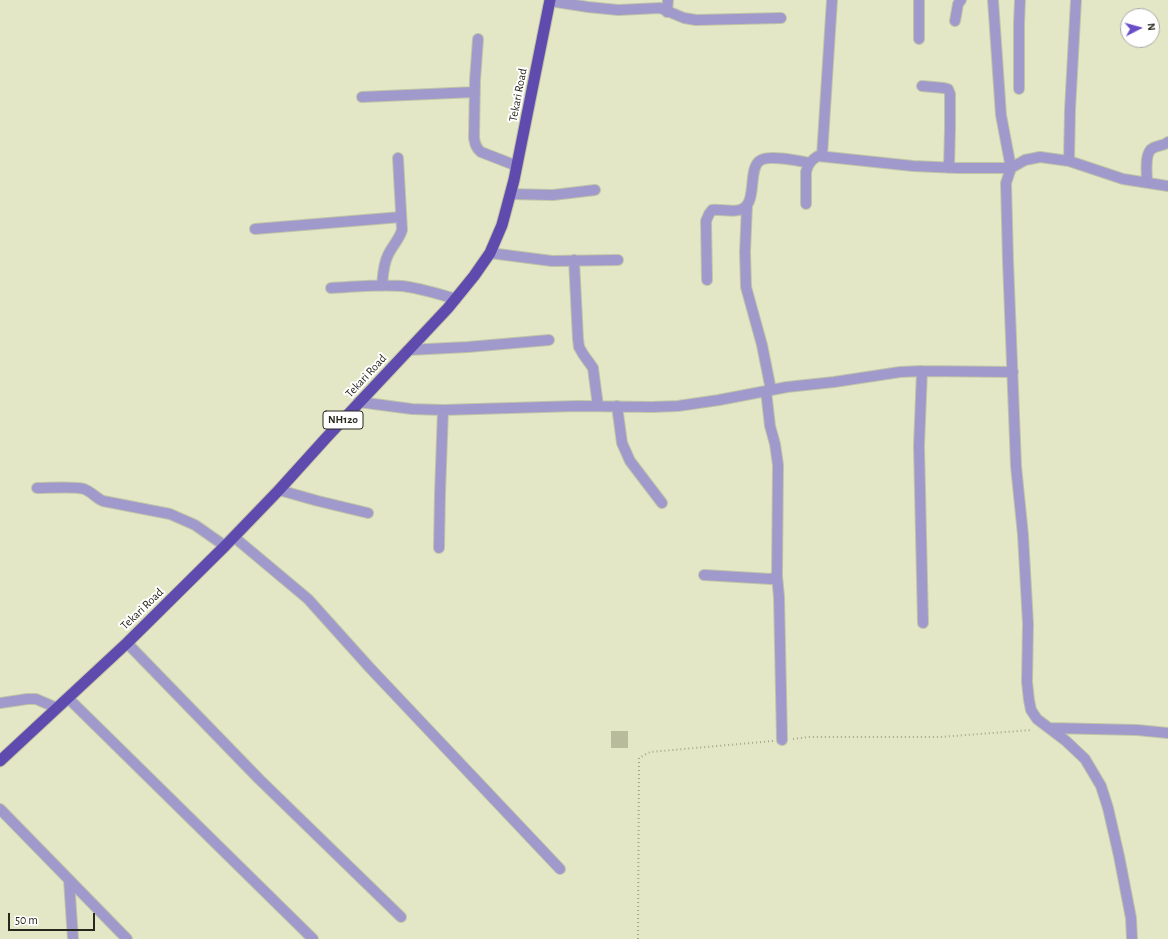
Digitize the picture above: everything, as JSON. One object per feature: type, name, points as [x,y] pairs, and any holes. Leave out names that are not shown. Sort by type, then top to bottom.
[{"type":"highway","name":"Tekari Road","points":[[0,761],[127,643],[234,537],[456,299],[474,276],[490,253],[502,225],[517,166],[550,0]]},
{"type":"street","points":[[550,0],[610,10],[660,8],[684,18],[696,20],[781,18]]},
{"type":"street","points":[[668,0],[668,12]]},
{"type":"street","points":[[822,156],[832,0]]},
{"type":"street","points":[[919,0],[919,39]]},
{"type":"street","points":[[955,21],[958,4],[961,0]]},
{"type":"street","points":[[993,0],[1001,115],[1011,168],[1006,183],[1008,261],[1016,466],[1023,535],[1028,617],[1028,700],[1031,710],[1037,719],[1066,741],[1085,759],[1100,786],[1108,808],[1119,856],[1130,918],[1132,939]]},
{"type":"street","points":[[1019,89],[1018,24],[1020,0]]},
{"type":"street","points":[[1070,161],[1070,110],[1076,0]]},
{"type":"street","points":[[478,39],[474,138],[477,148],[481,152],[517,166]]},
{"type":"street","points":[[922,86],[948,89],[950,94],[949,168]]},
{"type":"street","points":[[362,96],[475,92]]},
{"type":"street","points":[[1146,182],[1146,164],[1147,156],[1150,150],[1168,142]]},
{"type":"street","points":[[806,204],[806,172],[810,163],[818,156],[884,164],[949,168],[1011,168],[1025,160],[1040,156],[1070,161],[1123,179],[1168,186]]},
{"type":"street","points":[[382,286],[384,266],[388,255],[402,230],[398,158]]},
{"type":"street","points":[[707,280],[706,221],[708,214],[712,210],[719,209],[737,211],[743,209],[747,205],[750,200],[755,168],[757,163],[762,159],[790,159],[810,163]]},
{"type":"street","points":[[510,194],[558,195],[595,190]]},
{"type":"street","points":[[747,205],[745,252],[746,287],[762,345],[768,391],[770,426],[775,444],[778,465],[777,576],[782,740]]},
{"type":"street","points":[[255,229],[401,217]]},
{"type":"street","points":[[490,253],[552,261],[618,260]]},
{"type":"street","points":[[574,260],[579,347],[592,368],[598,406]]},
{"type":"street","points":[[331,288],[401,286],[456,299]]},
{"type":"street","points":[[408,350],[468,347],[549,340]]},
{"type":"street","points":[[922,371],[920,452],[923,624]]},
{"type":"street","points":[[360,402],[412,409],[443,410],[598,406],[678,406],[787,387],[834,382],[900,372],[1013,372]]},
{"type":"street","points":[[617,406],[622,443],[630,461],[662,503]]},
{"type":"street","points":[[440,548],[443,410]]},
{"type":"street","points":[[37,488],[82,488],[103,501],[170,514],[195,525],[225,546]]},
{"type":"street","points":[[279,490],[368,513]]},
{"type":"street","points":[[234,537],[308,599],[370,668],[560,869]]},
{"type":"street","points":[[704,575],[771,579],[777,576]]},
{"type":"street","points":[[127,643],[259,779],[401,917]]},
{"type":"street","points":[[68,698],[313,939]]},
{"type":"street","points":[[0,703],[36,699],[57,708]]},
{"type":"street","points":[[1050,728],[1137,730],[1168,733]]},
{"type":"street","points":[[0,809],[127,939]]},
{"type":"street","points":[[69,880],[73,939]]},
{"type":"path","points":[[638,939],[639,758],[650,752],[808,737],[940,737],[1050,728]]},
{"type":"building","points":[[611,731],[628,731],[628,748],[611,748]]}]
